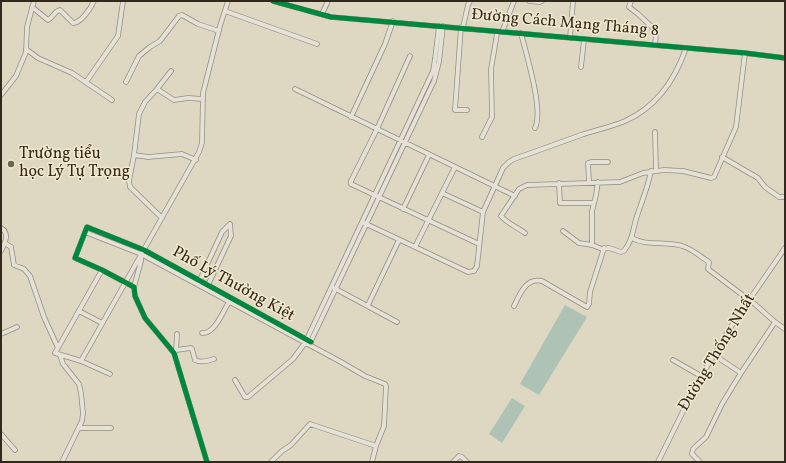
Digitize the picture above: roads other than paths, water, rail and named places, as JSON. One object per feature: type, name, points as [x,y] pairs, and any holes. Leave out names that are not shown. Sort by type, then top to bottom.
[{"type":"street","points":[[1,95],[16,76],[26,50],[27,27],[34,1]]},
{"type":"street","points":[[32,7],[48,20],[56,11],[60,10],[75,23],[79,21],[90,9],[94,1]]},
{"type":"street","points":[[86,82],[118,36],[123,1]]},
{"type":"street","points":[[81,361],[196,160],[202,143],[203,93],[228,1]]},
{"type":"street","name":"Đường Cách Mạng Tháng 8","points":[[273,1],[289,3],[330,16],[462,27],[496,32],[521,33],[584,40],[745,53],[785,58]]},
{"type":"street","points":[[322,14],[328,1]]},
{"type":"street","points":[[467,110],[455,110],[462,27],[470,1]]},
{"type":"street","points":[[502,32],[514,1]]},
{"type":"street","points":[[529,1],[542,1]]},
{"type":"street","points":[[570,38],[572,1]]},
{"type":"street","points":[[631,1],[629,6],[642,17],[655,32],[655,45]]},
{"type":"street","points":[[225,11],[317,44]]},
{"type":"street","points":[[126,82],[139,56],[160,41],[179,16],[219,31]]},
{"type":"street","points":[[351,117],[385,44],[393,21]]},
{"type":"street","points":[[235,380],[245,397],[248,397],[293,359],[308,342],[414,117],[433,71],[441,26]]},
{"type":"street","points":[[482,137],[492,117],[491,69],[496,32]]},
{"type":"street","points":[[521,33],[535,92],[538,121],[535,128]]},
{"type":"street","points":[[581,67],[584,40]]},
{"type":"street","points":[[364,223],[468,272],[474,271],[477,266],[483,212],[503,168],[514,159],[617,124],[634,116],[662,93],[675,75],[686,48]]},
{"type":"street","points":[[26,50],[38,58],[66,70],[112,100]]},
{"type":"street","points":[[525,234],[501,216],[519,189],[526,185],[620,182],[654,171],[674,170],[712,178],[715,176],[736,127],[745,53]]},
{"type":"street","points":[[410,56],[377,129],[351,181],[352,185],[479,244]]},
{"type":"street","points":[[162,218],[130,187],[129,181],[139,114],[145,102],[157,90],[171,71]]},
{"type":"street","points":[[295,89],[515,196]]},
{"type":"street","points":[[157,90],[174,100],[188,98],[203,99]]},
{"type":"street","points":[[563,231],[576,242],[623,252],[632,238],[636,218],[654,171],[655,132]]},
{"type":"street","points":[[134,155],[148,157],[182,154],[196,160]]},
{"type":"street","points":[[403,209],[429,155]]},
{"type":"street","points":[[722,157],[758,178],[762,186],[771,192],[779,197],[785,197]]},
{"type":"street","points":[[589,182],[588,163],[608,162]]},
{"type":"street","points":[[415,247],[455,167]]},
{"type":"street","points":[[592,245],[592,211],[598,182]]},
{"type":"street","points":[[559,183],[560,203],[594,203]]},
{"type":"street","points":[[442,193],[483,212]]},
{"type":"street","points":[[199,283],[222,232],[230,224],[231,236],[207,287]]},
{"type":"street","points":[[1,228],[6,232],[5,243],[1,251]]},
{"type":"street","name":"Phố Lý Thường Kiệt","points":[[102,270],[74,258],[86,229],[142,252],[308,342],[365,376],[385,384],[385,422],[376,446]]},
{"type":"street","points":[[632,238],[639,241],[665,243],[685,247],[709,262],[708,269],[785,329]]},
{"type":"street","points":[[368,305],[399,240]]},
{"type":"street","points":[[5,243],[11,247],[14,264],[24,269],[30,276],[44,317],[58,348]]},
{"type":"street","points":[[514,306],[526,285],[531,281],[537,280],[542,281],[587,307],[589,304],[590,292],[604,248]]},
{"type":"street","name":"Đường Thống Nhất","points":[[658,462],[701,376],[749,300],[785,248]]},
{"type":"street","points":[[142,252],[134,287],[135,296],[145,318],[175,352]]},
{"type":"street","points":[[110,374],[81,361],[55,353],[102,270],[134,287]]},
{"type":"street","name":"Phố Lý Thường Kiệt","points":[[207,287],[228,302],[308,342]]},
{"type":"street","points":[[334,288],[397,322]]},
{"type":"street","points":[[202,333],[207,332],[216,324],[228,302]]},
{"type":"street","points":[[79,311],[102,324]]},
{"type":"street","points":[[700,462],[692,454],[693,450],[706,437],[722,404],[775,322]]},
{"type":"street","points":[[1,334],[17,327]]},
{"type":"street","points":[[177,334],[175,352],[207,462]]},
{"type":"street","points":[[175,352],[191,348],[196,362],[214,359]]},
{"type":"street","points":[[60,355],[63,364],[77,380],[80,388],[83,414],[79,428],[62,462]]},
{"type":"street","points":[[714,355],[741,373]]},
{"type":"street","points":[[674,360],[701,376]]},
{"type":"street","points":[[271,462],[284,449],[291,445],[310,424],[376,446],[372,462]]},
{"type":"street","points":[[79,428],[111,428]]},
{"type":"street","points":[[1,434],[15,450]]},
{"type":"street","points":[[453,462],[459,456],[467,462]]},
{"type":"place","name":"Trường tiểu học Lý Tự Trọng","points":[[11,164]]}]
